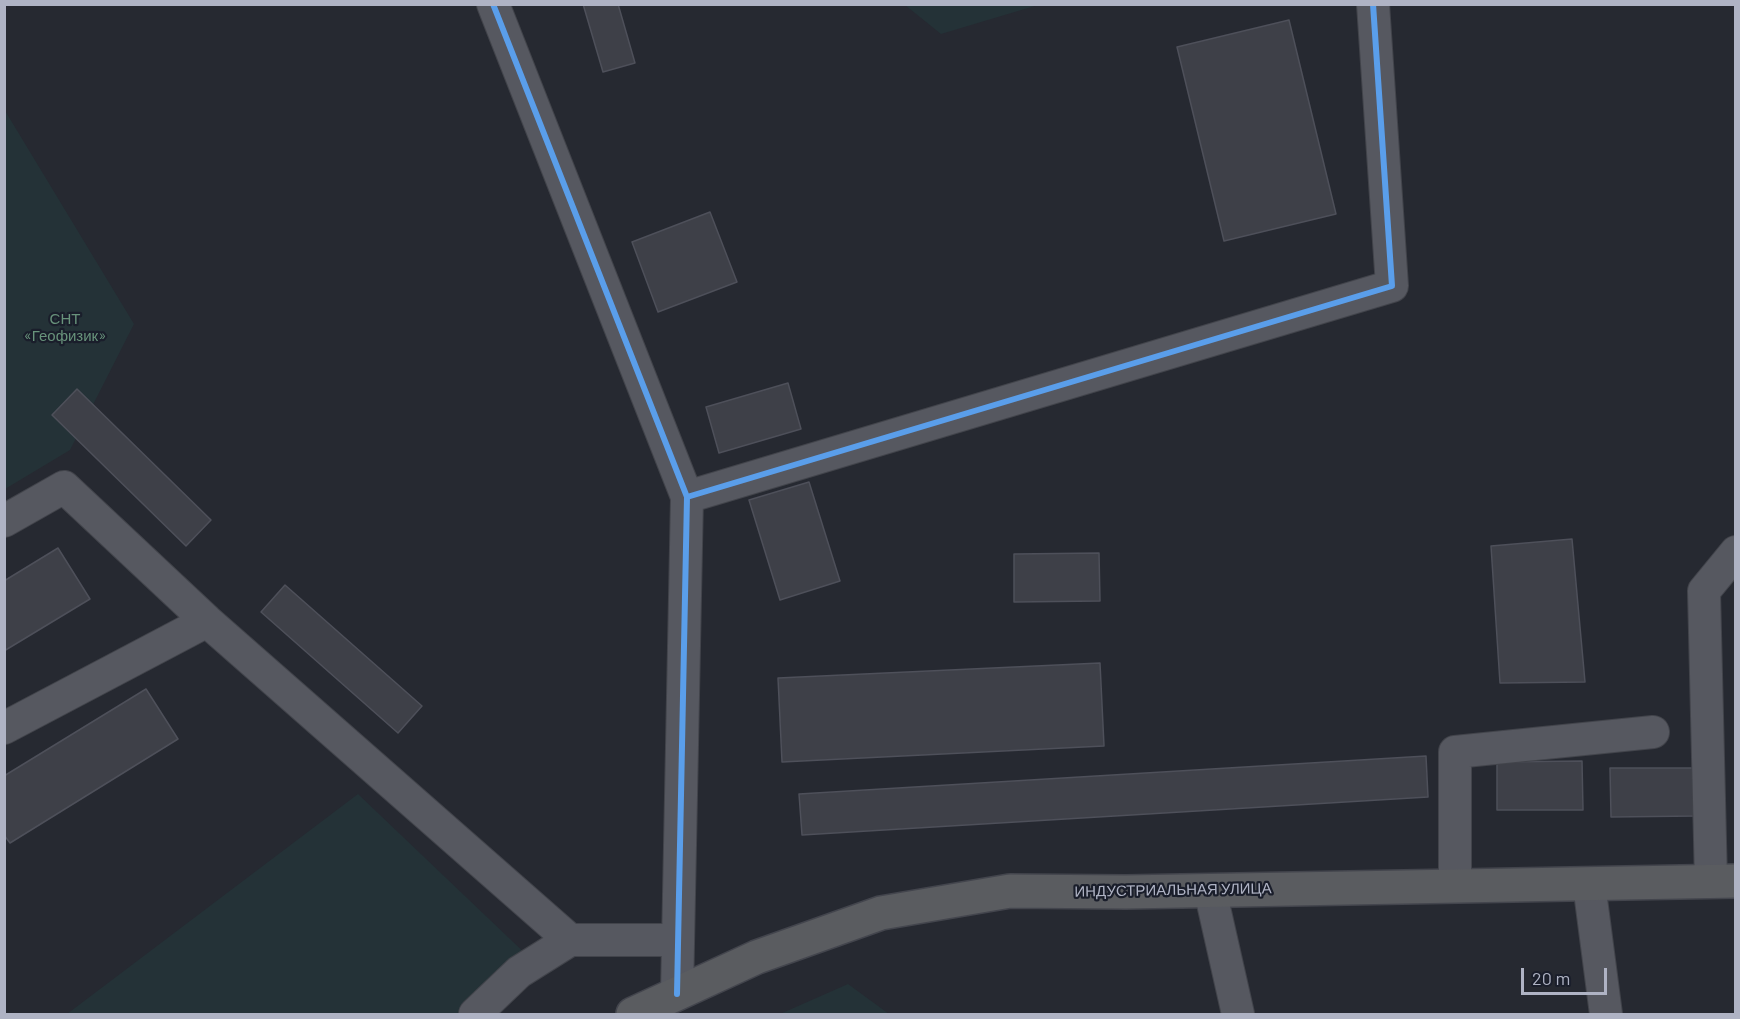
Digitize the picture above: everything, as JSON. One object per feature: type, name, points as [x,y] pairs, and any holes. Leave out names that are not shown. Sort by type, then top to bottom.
[{"type":"highway","name":"ИНДУСТРИАЛЬНАЯ УЛИЦА","points":[[633,1014],[757,957],[881,913],[1010,891],[1210,890],[1723,881]]},
{"type":"street","points":[[493,4],[687,497],[677,994]]},
{"type":"street","points":[[687,497],[1392,286],[1373,4]]},
{"type":"street","points":[[4,521],[63,487],[207,621],[570,940]]},
{"type":"street","points":[[1723,881],[1704,591],[1736,552]]},
{"type":"street","points":[[4,728],[207,621]]},
{"type":"street","points":[[1455,886],[1455,752],[1653,732]]},
{"type":"street","points":[[1589,884],[1606,1014]]},
{"type":"street","points":[[1210,890],[1238,1014]]},
{"type":"street","points":[[475,1014],[519,972],[570,940],[678,940]]},
{"type":"green space","points":[[905,5],[1038,5],[941,34]]},
{"type":"green space","name":"СНТ «Геофизик»","points":[[4,109],[134,324],[70,450],[5,489]]},
{"type":"green space","points":[[358,794],[532,960],[476,1014],[67,1014]]},
{"type":"green space","points":[[848,984],[889,1014],[780,1014]]},
{"type":"building","points":[[583,4],[618,4],[635,63],[603,72]]},
{"type":"building","points":[[1289,20],[1336,214],[1224,241],[1177,47]]},
{"type":"building","points":[[710,212],[737,282],[658,312],[632,242]]},
{"type":"building","points":[[788,383],[801,429],[719,453],[706,407]]},
{"type":"building","points":[[77,389],[211,520],[186,546],[52,415]]},
{"type":"building","points":[[809,482],[840,581],[780,600],[749,500]]},
{"type":"building","points":[[1572,539],[1585,682],[1500,683],[1491,546]]},
{"type":"building","points":[[58,548],[90,599],[4,651],[4,581]]},
{"type":"building","points":[[1099,553],[1100,601],[1014,602],[1014,554]]},
{"type":"building","points":[[285,585],[422,706],[398,733],[261,612]]},
{"type":"building","points":[[1100,663],[1104,746],[782,762],[778,678]]},
{"type":"building","points":[[146,689],[178,739],[10,843],[4,835],[4,776]]},
{"type":"building","points":[[1426,756],[1428,797],[802,835],[799,794]]},
{"type":"building","points":[[1582,761],[1583,810],[1497,810],[1497,762]]},
{"type":"building","points":[[1610,768],[1696,768],[1696,816],[1611,817]]},
{"type":"cycle path","points":[[493,4],[687,497],[677,994]]},
{"type":"cycle path","points":[[687,497],[1392,286],[1373,4]]}]
